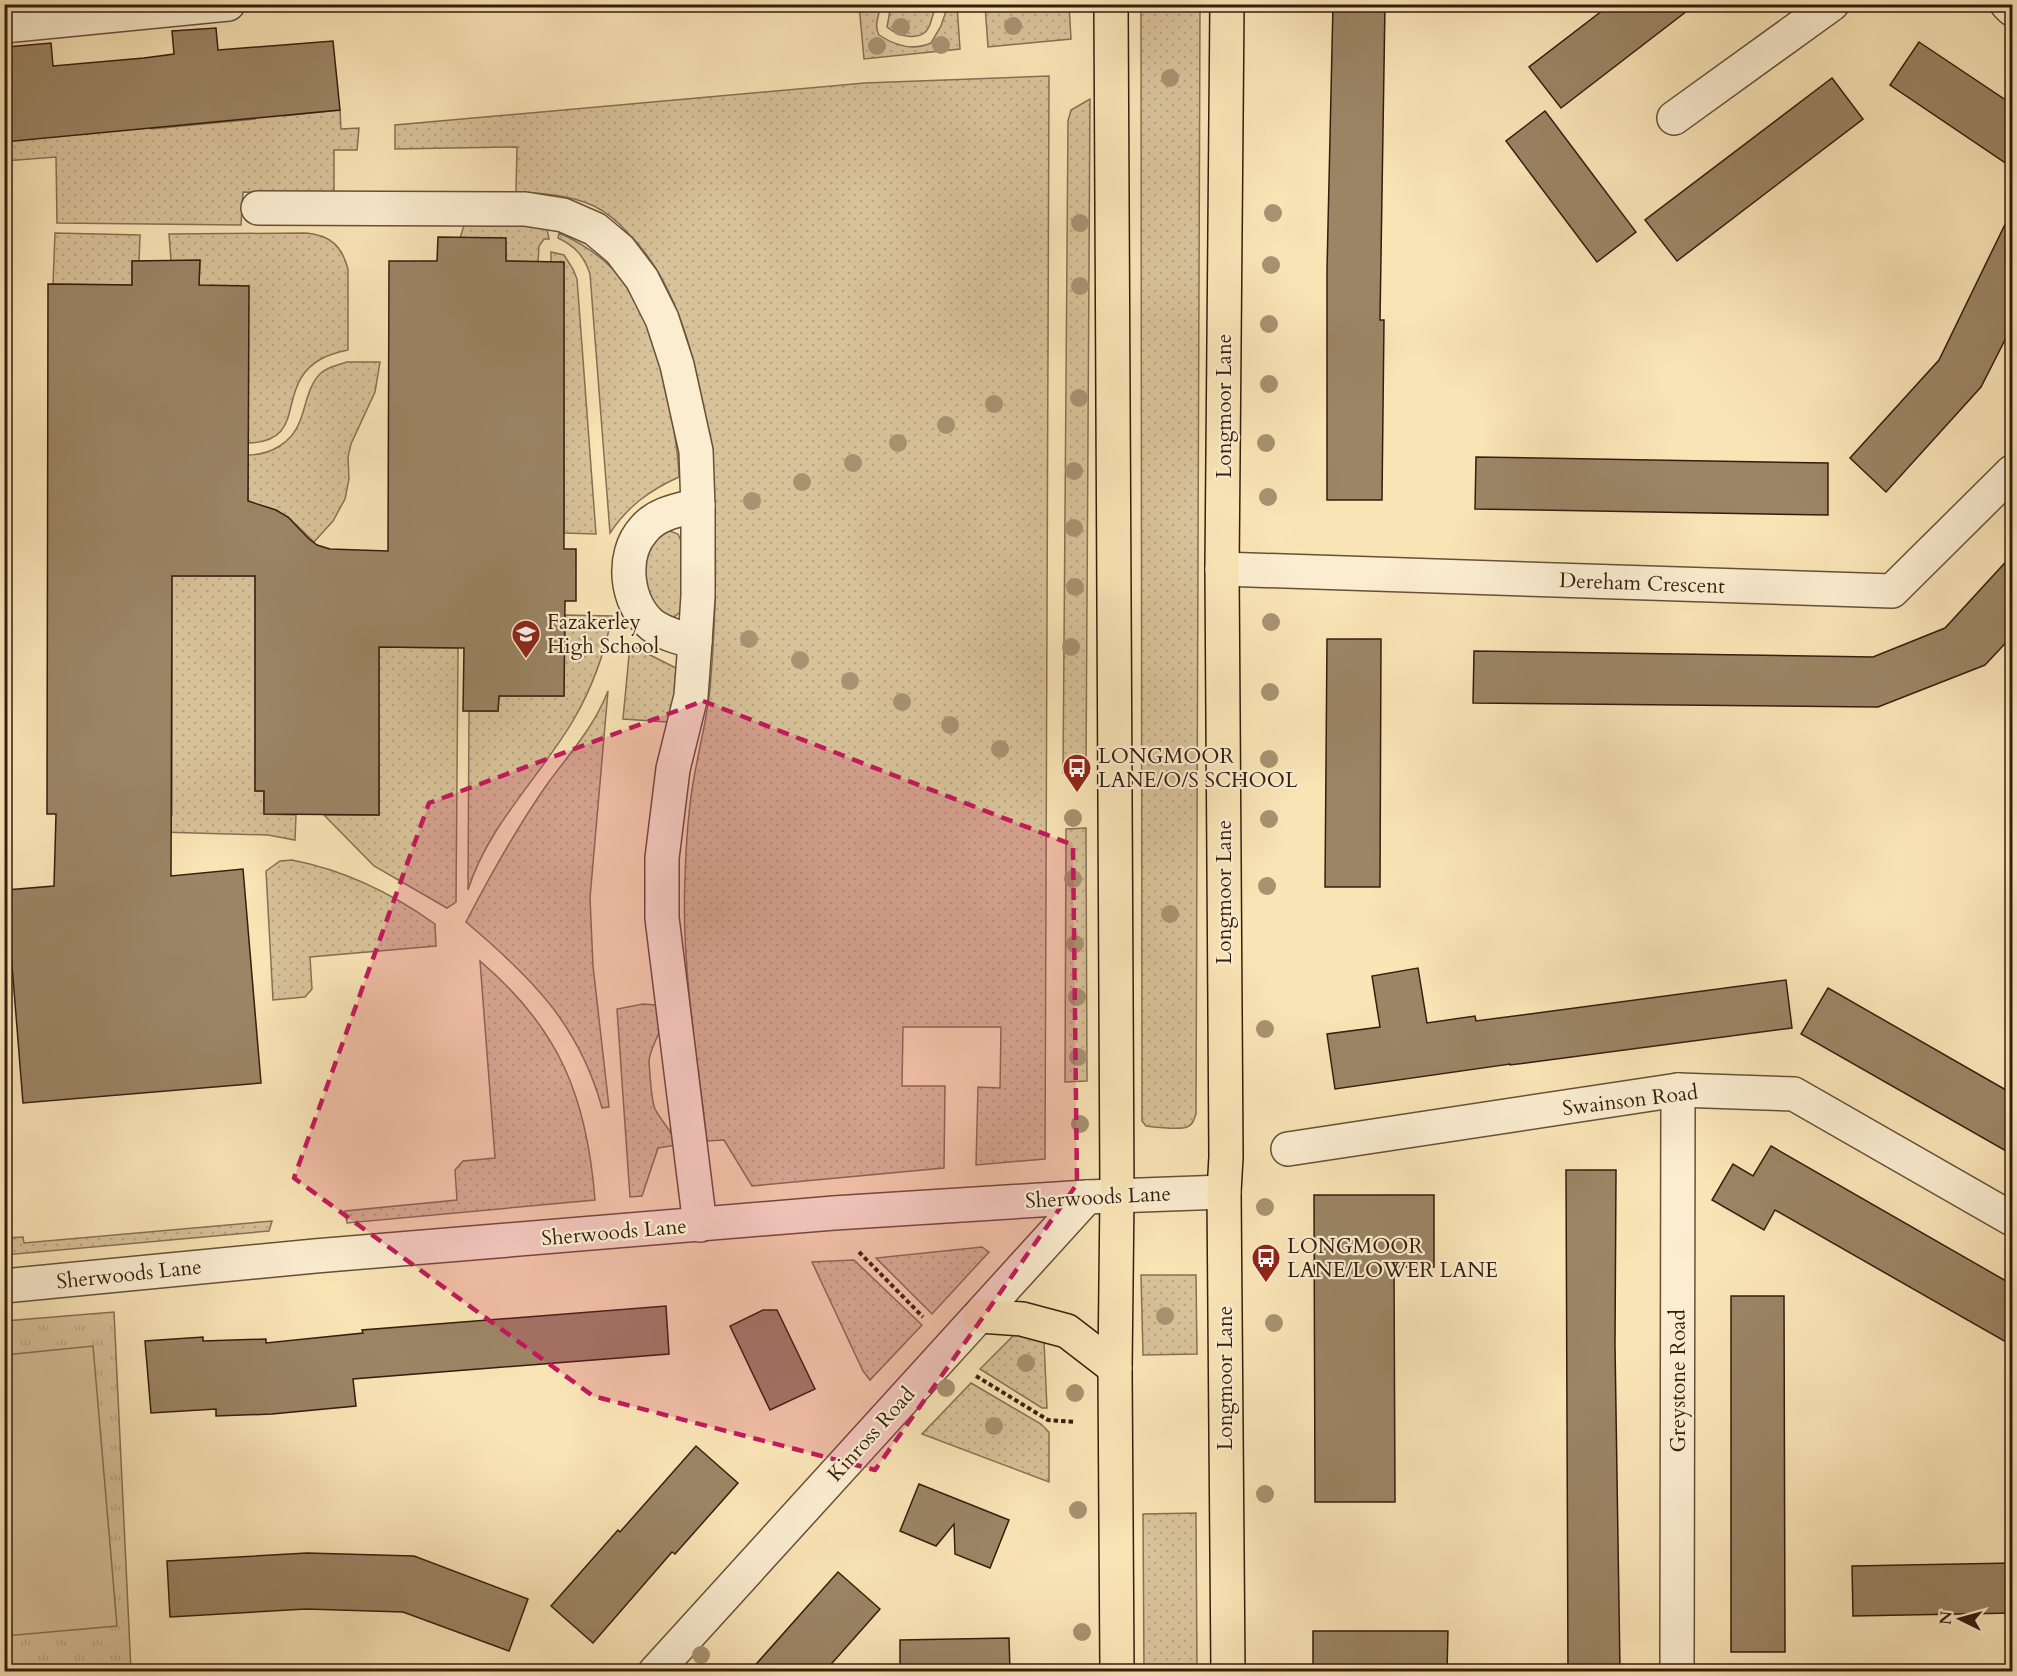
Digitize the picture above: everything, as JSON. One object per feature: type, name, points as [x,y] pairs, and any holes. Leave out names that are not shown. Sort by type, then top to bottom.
[{"type":"main road","points":[[1110,4],[1102,1196],[1116,1368],[1117,1671]]},
{"type":"main road","name":"Longmoor Lane","points":[[1227,4],[1222,569],[1228,1671]]},
{"type":"main road","points":[[980,1316],[1022,1319],[1067,1332],[1116,1368]]},
{"type":"street","points":[[4,26],[228,4]]},
{"type":"street","points":[[1674,118],[1832,4]]},
{"type":"street","points":[[2007,4],[2013,9]]},
{"type":"street","points":[[258,208],[525,209],[563,215],[596,230],[620,250],[642,279],[662,319],[677,365],[696,451],[698,596],[695,642],[691,696],[673,769],[664,847],[662,918],[700,1225]]},
{"type":"street","name":"Dereham Crescent","points":[[1222,569],[1892,591],[2013,472]]},
{"type":"street","points":[[695,642],[654,627],[643,617],[633,599],[629,580],[630,559],[644,529],[657,518],[670,512],[698,505]]},
{"type":"street","name":"Swainson Road","points":[[1288,1149],[1678,1090],[1794,1094],[2013,1219]]},
{"type":"street","name":"Greystone Road","points":[[1677,1671],[1678,1090]]},
{"type":"street","name":"Sherwoods Lane","points":[[4,1286],[315,1256],[834,1213],[1102,1196],[1224,1192]]},
{"type":"street","name":"Kinross Road","points":[[655,1671],[980,1316],[1102,1196]]},
{"type":"path","points":[[952,1346],[976,1375],[1048,1420],[1116,1424]]},
{"type":"highlighted area","points":[[703,701],[1073,845],[1077,1184],[875,1470],[593,1396],[294,1178],[429,803]]},
{"type":"green space","points":[[891,4],[937,5],[925,32],[909,36],[887,27]]},
{"type":"green space","points":[[859,5],[880,5],[877,24],[879,35],[897,44],[917,47],[931,43],[941,26],[948,5],[957,5],[960,49],[864,59]]},
{"type":"green space","points":[[985,5],[1069,5],[1071,39],[988,47]]},
{"type":"green space","points":[[1141,5],[1200,5],[1196,1114],[1191,1125],[1179,1128],[1146,1126],[1142,1121]]},
{"type":"green space","points":[[280,72],[283,116],[340,110],[341,129],[359,128],[357,150],[334,150],[334,193],[243,192],[241,225],[57,223],[56,157],[5,161],[5,142],[147,85],[151,129],[255,119],[251,75]]},
{"type":"green space","points":[[1049,76],[1045,1159],[976,1165],[978,1087],[1000,1088],[1001,1027],[903,1027],[902,1086],[945,1086],[944,1168],[752,1186],[724,1140],[707,1141],[685,944],[685,878],[689,815],[710,689],[715,578],[714,514],[709,448],[699,385],[682,325],[659,273],[627,232],[612,218],[594,206],[575,199],[516,192],[517,147],[395,149],[395,125],[865,83]]},
{"type":"green space","points":[[1090,99],[1086,773],[1063,773],[1068,121],[1071,110]]},
{"type":"green space","points":[[465,222],[506,223],[547,229],[549,239],[544,239],[539,246],[538,262],[506,261],[505,238],[460,238]]},
{"type":"green space","points":[[55,233],[140,235],[139,261],[132,261],[132,285],[53,284]]},
{"type":"green space","points":[[306,233],[322,236],[334,243],[342,254],[348,269],[348,350],[328,356],[310,367],[296,389],[287,421],[282,429],[275,436],[264,441],[248,443],[199,285],[200,261],[171,261],[169,234]]},
{"type":"green space","points":[[559,233],[593,252],[607,263],[630,290],[639,305],[657,346],[674,433],[679,477],[640,500],[610,533],[590,274],[578,252],[558,238]]},
{"type":"green space","points":[[551,252],[564,255],[577,279],[596,534],[564,533],[564,263],[551,262]]},
{"type":"green space","points":[[347,362],[380,362],[375,392],[351,444],[348,457],[349,479],[345,499],[333,521],[314,542],[288,517],[248,504],[248,455],[272,450],[292,436],[317,378],[326,369]]},
{"type":"green space","points":[[667,530],[678,534],[682,543],[681,605],[680,612],[672,619],[650,604],[643,561],[651,541]]},
{"type":"green space","points":[[172,576],[255,576],[255,791],[264,791],[264,814],[296,815],[295,840],[268,835],[124,831],[124,815],[172,815]]},
{"type":"green space","points":[[565,615],[612,616],[598,669],[574,719],[561,740],[488,844],[468,890],[469,711],[498,711],[499,696],[564,696]]},
{"type":"green space","points":[[630,645],[680,670],[671,720],[667,722],[623,719]]},
{"type":"green space","points":[[379,647],[458,648],[456,902],[447,908],[374,866],[324,815],[379,815]]},
{"type":"green space","points":[[608,691],[590,898],[593,966],[609,1107],[602,1108],[580,1051],[550,1004],[511,962],[466,922],[515,834],[548,783],[589,728]]},
{"type":"green space","points":[[1086,828],[1087,1081],[1065,1082],[1066,829]]},
{"type":"green space","points":[[292,860],[349,877],[402,903],[435,924],[436,946],[310,957],[312,989],[305,997],[273,1000],[266,871],[280,861]]},
{"type":"green space","points":[[480,961],[531,1013],[564,1068],[576,1097],[585,1129],[595,1200],[347,1223],[345,1211],[457,1200],[455,1170],[463,1161],[495,1158]]},
{"type":"green space","points":[[643,1004],[655,1005],[662,1019],[649,1062],[652,1093],[655,1109],[677,1145],[658,1148],[642,1196],[630,1197],[617,1009]]},
{"type":"green space","points":[[272,1221],[269,1231],[5,1255],[5,1238],[23,1237],[24,1243]]},
{"type":"green space","points":[[982,1247],[989,1252],[932,1314],[876,1258]]},
{"type":"green space","points":[[854,1260],[922,1325],[870,1380],[863,1371],[812,1262]]},
{"type":"green space","points":[[1141,1275],[1196,1275],[1197,1354],[1143,1355]]},
{"type":"green space","points":[[114,1312],[131,1671],[5,1672],[5,1321]]},
{"type":"green space","points":[[1014,1335],[1025,1335],[1044,1342],[1047,1408],[1042,1408],[980,1369]]},
{"type":"green space","points":[[93,1346],[117,1626],[5,1636],[5,1355]]},
{"type":"green space","points":[[971,1383],[1041,1424],[1049,1432],[1049,1482],[922,1434]]},
{"type":"green space","points":[[1196,1513],[1197,1671],[1144,1671],[1143,1514]]},
{"type":"building","points":[[1333,4],[1385,4],[1380,320],[1384,320],[1382,500],[1327,500],[1327,270]]},
{"type":"building","points":[[1611,4],[1696,4],[1561,108],[1529,67]]},
{"type":"building","points":[[216,28],[218,50],[333,41],[340,110],[4,142],[4,72],[10,72],[7,47],[51,43],[53,66],[144,58],[174,54],[172,31]]},
{"type":"building","points":[[1919,42],[2013,105],[2013,168],[1890,85]]},
{"type":"building","points":[[1832,78],[1863,119],[1677,261],[1645,220]]},
{"type":"building","points":[[1545,111],[1636,232],[1597,262],[1506,141]]},
{"type":"building","points":[[2013,208],[2013,324],[1981,387],[1886,492],[1850,458],[1939,360]]},
{"type":"building","points":[[438,237],[506,238],[506,261],[564,262],[564,549],[576,549],[576,601],[565,601],[564,696],[499,696],[498,711],[463,711],[464,648],[379,647],[379,815],[264,814],[264,791],[255,791],[255,576],[172,576],[171,876],[243,869],[261,1083],[23,1103],[6,890],[54,886],[56,814],[47,814],[48,284],[132,285],[132,261],[200,260],[199,285],[249,286],[248,501],[276,510],[288,517],[317,545],[330,549],[388,551],[389,261],[437,261]]},
{"type":"building","points":[[1476,457],[1828,463],[1828,515],[1475,509]]},
{"type":"building","points":[[2013,554],[2013,635],[1985,665],[1878,707],[1473,703],[1474,651],[1873,657],[1945,628]]},
{"type":"building","points":[[1327,639],[1381,639],[1380,887],[1325,887]]},
{"type":"building","points":[[1418,968],[1427,1023],[1475,1016],[1476,1021],[1786,980],[1792,1028],[1335,1089],[1327,1034],[1380,1027],[1372,976]]},
{"type":"building","points":[[1828,988],[2013,1094],[2013,1155],[1801,1034]]},
{"type":"building","points":[[1771,1146],[2013,1285],[2013,1346],[1775,1210],[1764,1230],[1712,1200],[1733,1164],[1753,1176]]},
{"type":"building","points":[[1566,1170],[1616,1170],[1615,1345],[1620,1671],[1568,1671]]},
{"type":"building","points":[[1314,1195],[1434,1195],[1434,1267],[1394,1267],[1395,1502],[1315,1502]]},
{"type":"building","points":[[1731,1296],[1784,1296],[1785,1652],[1731,1652]]},
{"type":"building","points":[[666,1306],[669,1354],[353,1379],[356,1406],[272,1414],[216,1416],[216,1409],[151,1413],[145,1341],[203,1337],[203,1341],[266,1339],[266,1343],[363,1333],[362,1330]]},
{"type":"building","points":[[763,1310],[777,1310],[815,1389],[770,1410],[730,1326]]},
{"type":"building","points":[[696,1446],[738,1483],[675,1554],[672,1552],[593,1643],[551,1606]]},
{"type":"building","points":[[919,1484],[1009,1520],[990,1568],[955,1554],[954,1524],[936,1546],[900,1531]]},
{"type":"building","points":[[307,1553],[414,1556],[528,1599],[509,1651],[403,1612],[306,1609],[170,1617],[167,1561]]},
{"type":"building","points":[[2013,1563],[2013,1613],[1853,1616],[1852,1566]]},
{"type":"building","points":[[838,1572],[880,1609],[825,1671],[750,1671]]},
{"type":"building","points":[[1313,1631],[1448,1631],[1447,1671],[1313,1671]]},
{"type":"building","points":[[1009,1638],[1010,1671],[900,1671],[900,1640]]},
{"type":"place","name":"Fazakerley High School","points":[[526,660]]},
{"type":"place","name":"LONGMOOR LANE/O/S SCHOOL","points":[[1077,794]]},
{"type":"place","name":"LONGMOOR LANE/LOWER LANE","points":[[1266,1284]]}]
